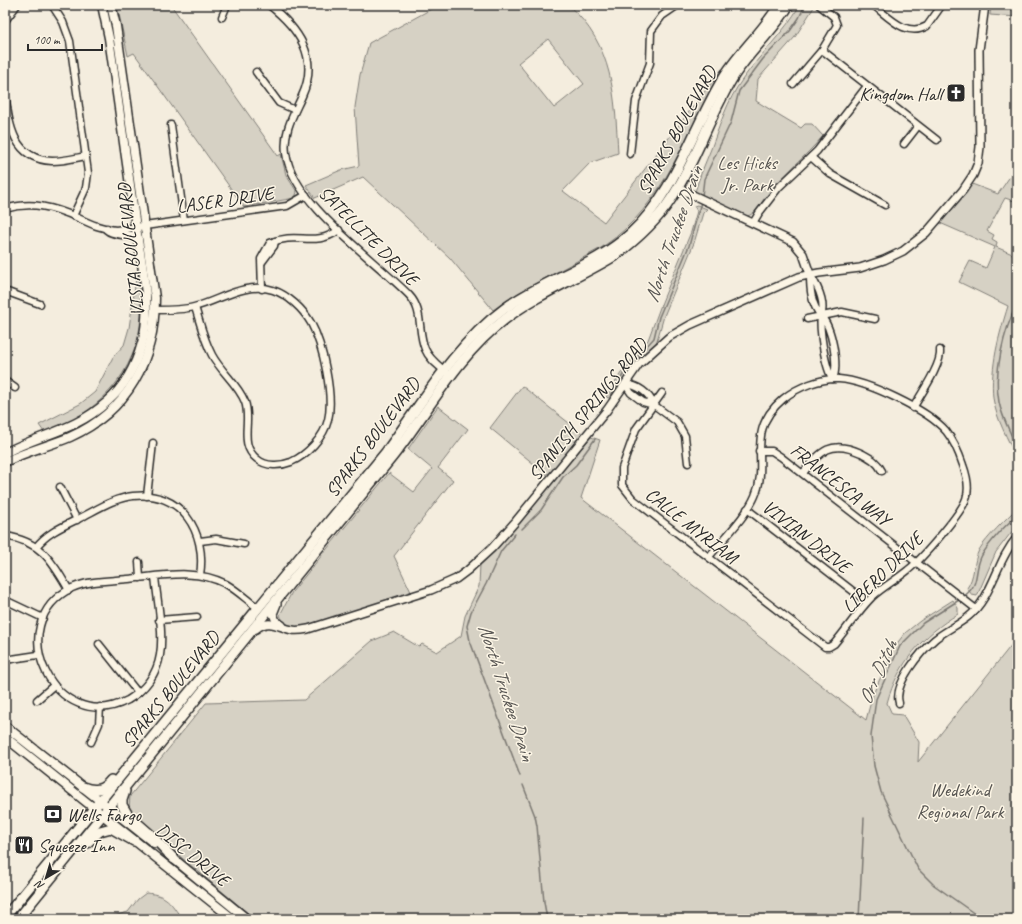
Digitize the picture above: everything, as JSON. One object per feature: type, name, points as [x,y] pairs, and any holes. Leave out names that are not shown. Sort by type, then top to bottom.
[{"type":"main road","name":"VISTA BOULEVARD","points":[[5,453],[81,422],[108,401],[131,372],[143,343],[146,298],[109,38],[102,5]]},
{"type":"main road","name":"VISTA BOULEVARD","points":[[5,462],[27,452],[81,432],[106,415],[135,382],[146,357],[153,330],[155,310],[145,226],[116,26],[111,5]]},
{"type":"main road","name":"SPARKS BOULEVARD","points":[[18,919],[129,783],[243,639],[401,446],[469,341],[493,317],[520,298],[615,246],[630,234],[654,208],[671,181],[706,110],[730,67],[779,5]]},
{"type":"main road","name":"SPARKS BOULEVARD","points":[[5,917],[386,452],[448,374],[503,320],[520,308],[603,263],[629,245],[653,222],[678,188],[720,102],[736,74],[789,5]]},
{"type":"main road","points":[[654,208],[662,202],[671,191],[678,188],[676,182],[697,136],[706,110]]},
{"type":"main road","points":[[107,229],[112,233],[124,233],[138,238]]},
{"type":"main road","points":[[210,682],[228,652],[258,615],[258,608],[265,606],[317,549]]},
{"type":"main road","name":"DISC DRIVE","points":[[5,726],[109,807],[247,919]]},
{"type":"main road","name":"DISC DRIVE","points":[[5,737],[102,816],[233,919]]},
{"type":"main road","points":[[83,787],[94,791],[105,787],[122,767],[146,745]]},
{"type":"main road","points":[[129,783],[122,800],[124,810],[174,859]]},
{"type":"main road","points":[[50,879],[70,864],[90,839],[105,829],[116,829],[134,841]]},
{"type":"street","points":[[5,21],[17,5]]},
{"type":"street","points":[[52,5],[63,22],[70,41],[86,156],[88,181],[73,216]]},
{"type":"street","points":[[222,17],[227,5]]},
{"type":"street","name":"SATELLITE DRIVE","points":[[269,5],[292,25],[305,48],[308,76],[303,94],[286,134],[285,152],[290,169],[306,195],[320,212],[414,302],[420,316],[424,347],[431,359],[448,374]]},
{"type":"street","points":[[630,154],[636,101],[650,63],[651,31],[662,16],[678,5]]},
{"type":"street","points":[[792,84],[822,50],[838,23],[834,17],[819,5]]},
{"type":"street","points":[[873,5],[903,28],[917,30],[931,23],[942,5]]},
{"type":"street","name":"SPANISH SPRINGS ROAD","points":[[243,639],[265,623],[300,631],[431,590],[456,579],[492,548],[516,522],[597,423],[647,356],[681,330],[781,285],[810,274],[860,268],[884,260],[903,251],[921,238],[938,221],[970,180],[976,168],[980,153],[979,50],[985,5]]},
{"type":"street","points":[[822,50],[937,140]]},
{"type":"street","points":[[256,72],[278,103],[295,110]]},
{"type":"street","points":[[753,224],[759,213],[782,183],[811,157],[867,86]]},
{"type":"street","points":[[5,92],[12,133],[26,151],[38,158],[52,160],[86,156]]},
{"type":"street","points":[[171,125],[184,220]]},
{"type":"street","points":[[904,144],[918,126]]},
{"type":"street","points":[[811,157],[830,174],[885,205]]},
{"type":"street","points":[[678,188],[786,238],[797,246],[805,258],[810,274],[818,289],[823,311],[821,316]]},
{"type":"street","name":"LASER DRIVE","points":[[107,229],[145,226],[287,206],[306,195]]},
{"type":"street","points":[[5,209],[21,206],[42,206],[61,210],[107,229]]},
{"type":"street","points":[[262,289],[261,259],[267,251],[270,243],[286,237],[319,240],[330,236],[339,230]]},
{"type":"street","points":[[155,310],[195,307],[224,295],[262,289],[272,290],[296,304],[311,324],[326,367],[331,396],[328,420],[317,441],[299,458],[283,466],[266,464],[257,459],[250,451],[246,443],[247,414],[245,403],[239,392],[212,356],[195,307]]},
{"type":"street","points":[[5,291],[40,304]]},
{"type":"street","points":[[807,319],[836,313],[849,313],[874,319]]},
{"type":"street","points":[[821,316],[828,326],[834,354],[836,368],[833,379]]},
{"type":"street","points":[[914,408],[938,362],[941,354],[940,350]]},
{"type":"street","name":"LIBERO DRIVE","points":[[709,557],[747,509],[755,496],[759,483],[759,451],[763,429],[768,417],[790,394],[806,386],[833,379],[862,383],[914,408],[934,420],[950,438],[966,472],[968,485],[963,505],[917,562],[867,602],[834,644],[829,648]]},
{"type":"street","points":[[5,381],[15,388]]},
{"type":"street","points":[[625,384],[630,393],[643,402],[654,405],[673,418],[680,426],[686,442],[688,463]]},
{"type":"street","name":"CALLE MYRIAM","points":[[662,393],[634,434],[622,468],[622,485],[633,499],[816,642],[829,648]]},
{"type":"street","points":[[147,496],[153,443]]},
{"type":"street","points":[[803,473],[818,454],[829,449],[839,447],[850,448],[873,459],[882,471]]},
{"type":"street","name":"FRANCESCA WAY","points":[[759,451],[776,453],[976,609]]},
{"type":"street","points":[[60,487],[77,520]]},
{"type":"street","points":[[36,547],[53,532],[116,500],[134,496],[147,496],[162,499],[180,510],[193,525],[200,541],[202,554],[200,575]]},
{"type":"street","name":"VIVIAN DRIVE","points":[[747,509],[867,602]]},
{"type":"street","points":[[5,536],[21,539],[36,547],[54,564],[68,590]]},
{"type":"street","points":[[899,703],[897,696],[899,690],[917,658],[936,639],[968,617],[976,609],[988,590],[1000,560],[1017,537]]},
{"type":"street","points":[[200,541],[216,539],[244,544]]},
{"type":"street","points":[[139,562],[140,578]]},
{"type":"street","points":[[155,576],[161,646],[158,663],[150,679],[138,693],[116,704],[100,707],[89,706],[73,701],[53,686],[43,671],[38,655],[37,635],[43,618],[54,601],[68,590],[89,583],[155,576],[180,574],[200,575],[226,584],[258,608]]},
{"type":"street","points":[[284,590],[273,612],[276,621],[285,628]]},
{"type":"street","points":[[5,600],[43,618]]},
{"type":"street","points":[[159,620],[197,617]]},
{"type":"street","points":[[99,644],[138,693]]},
{"type":"street","points":[[5,660],[38,655]]},
{"type":"street","points":[[37,700],[53,686]]},
{"type":"street","points":[[90,742],[99,724],[100,707]]},
{"type":"green space","points":[[117,5],[171,5],[278,156],[281,154],[286,175],[297,192],[295,198],[244,207],[134,53],[128,56]]},
{"type":"green space","points":[[435,5],[568,5],[583,21],[595,37],[609,73],[613,92],[618,153],[590,163],[563,191],[604,222],[722,69],[672,166],[658,189],[643,210],[624,230],[601,248],[518,293],[493,310],[450,258],[363,177],[315,198],[306,185],[341,170],[359,166],[355,107],[360,75],[369,43],[435,7]],"holes":[[[548,39],[584,84],[554,108],[518,63]]]},
{"type":"green space","name":"Les Hicks Jr. Park","points":[[800,5],[811,5],[814,7],[795,37],[758,79],[756,101],[801,128],[805,124],[812,124],[823,136],[778,183],[759,207],[747,216],[695,192],[732,96],[749,70],[787,25]]},
{"type":"green space","points":[[991,5],[1017,5],[1017,17],[990,15]]},
{"type":"green space","points":[[1017,166],[1017,202],[1005,198],[987,231],[994,235],[992,239],[997,242],[996,247],[1017,256],[1017,458],[1000,421],[993,398],[992,386],[994,363],[1008,306],[959,282],[970,261],[986,268],[995,247],[940,223],[972,184],[998,194]]},
{"type":"green space","points":[[697,205],[707,209],[703,213],[694,243],[664,316],[656,344],[634,366],[612,399],[606,397],[621,373],[648,340],[691,232],[697,211],[694,206]]},
{"type":"green space","points":[[137,272],[141,304],[139,330],[134,350],[125,369],[114,386],[99,401],[82,414],[64,424],[44,432],[39,425],[80,404],[95,392],[113,357],[124,345],[129,328]]},
{"type":"green space","points":[[522,386],[583,434],[551,473],[546,474],[490,428]]},
{"type":"green space","points":[[438,406],[468,429],[438,468],[453,480],[394,556],[412,594],[314,625],[294,626],[286,623],[280,615],[292,592],[389,473],[414,492],[432,469],[408,449]]},
{"type":"green space","name":"Wedekind Regional Park","points":[[591,437],[600,440],[581,498],[866,720],[873,694],[895,646],[905,633],[920,621],[953,600],[958,608],[958,614],[934,631],[914,651],[898,675],[887,703],[892,714],[903,715],[919,742],[918,762],[1017,638],[1017,919],[255,919],[134,818],[129,808],[130,796],[206,703],[304,700],[372,641],[394,632],[419,647],[422,644],[437,652],[461,636],[465,616],[479,586],[480,564],[512,531]]},
{"type":"green space","points":[[1017,508],[1017,525],[996,552],[977,596],[972,595],[967,588],[970,584],[979,550]]},
{"type":"green space","points":[[146,893],[168,900],[182,919],[103,919],[128,912],[138,899]]},
{"type":"waterway","name":"North Truckee Drain","points":[[702,196],[704,179],[731,122],[739,91],[763,59],[790,31],[799,18],[805,5]]},
{"type":"waterway","name":"North Truckee Drain","points":[[610,397],[627,368],[654,338],[659,317],[689,246],[701,202]]},
{"type":"waterway","name":"Orr Ditch","points":[[1017,304],[1004,339],[997,379],[1000,408],[1017,448]]},
{"type":"waterway","name":"North Truckee Drain","points":[[522,529],[541,510],[563,477],[576,465],[595,439]]},
{"type":"waterway","name":"Orr Ditch","points":[[964,596],[973,587],[979,561],[989,544],[1017,515]]},
{"type":"waterway","name":"North Truckee Drain","points":[[515,534],[501,551],[471,612],[467,626],[470,641],[520,776]]},
{"type":"waterway","name":"Orr Ditch","points":[[959,600],[923,623],[900,646],[876,699],[871,736],[874,766],[881,792],[918,869],[934,885],[982,919]]},
{"type":"waterway","name":"North Truckee Drain","points":[[523,785],[535,816],[537,826],[547,919]]},
{"type":"waterway","points":[[859,919],[864,818]]},
{"type":"place","name":"Kingdom Hall","points":[[956,93]]},
{"type":"place","name":"Wells Fargo","points":[[53,814]]},
{"type":"place","name":"Squeeze Inn","points":[[24,845]]}]
